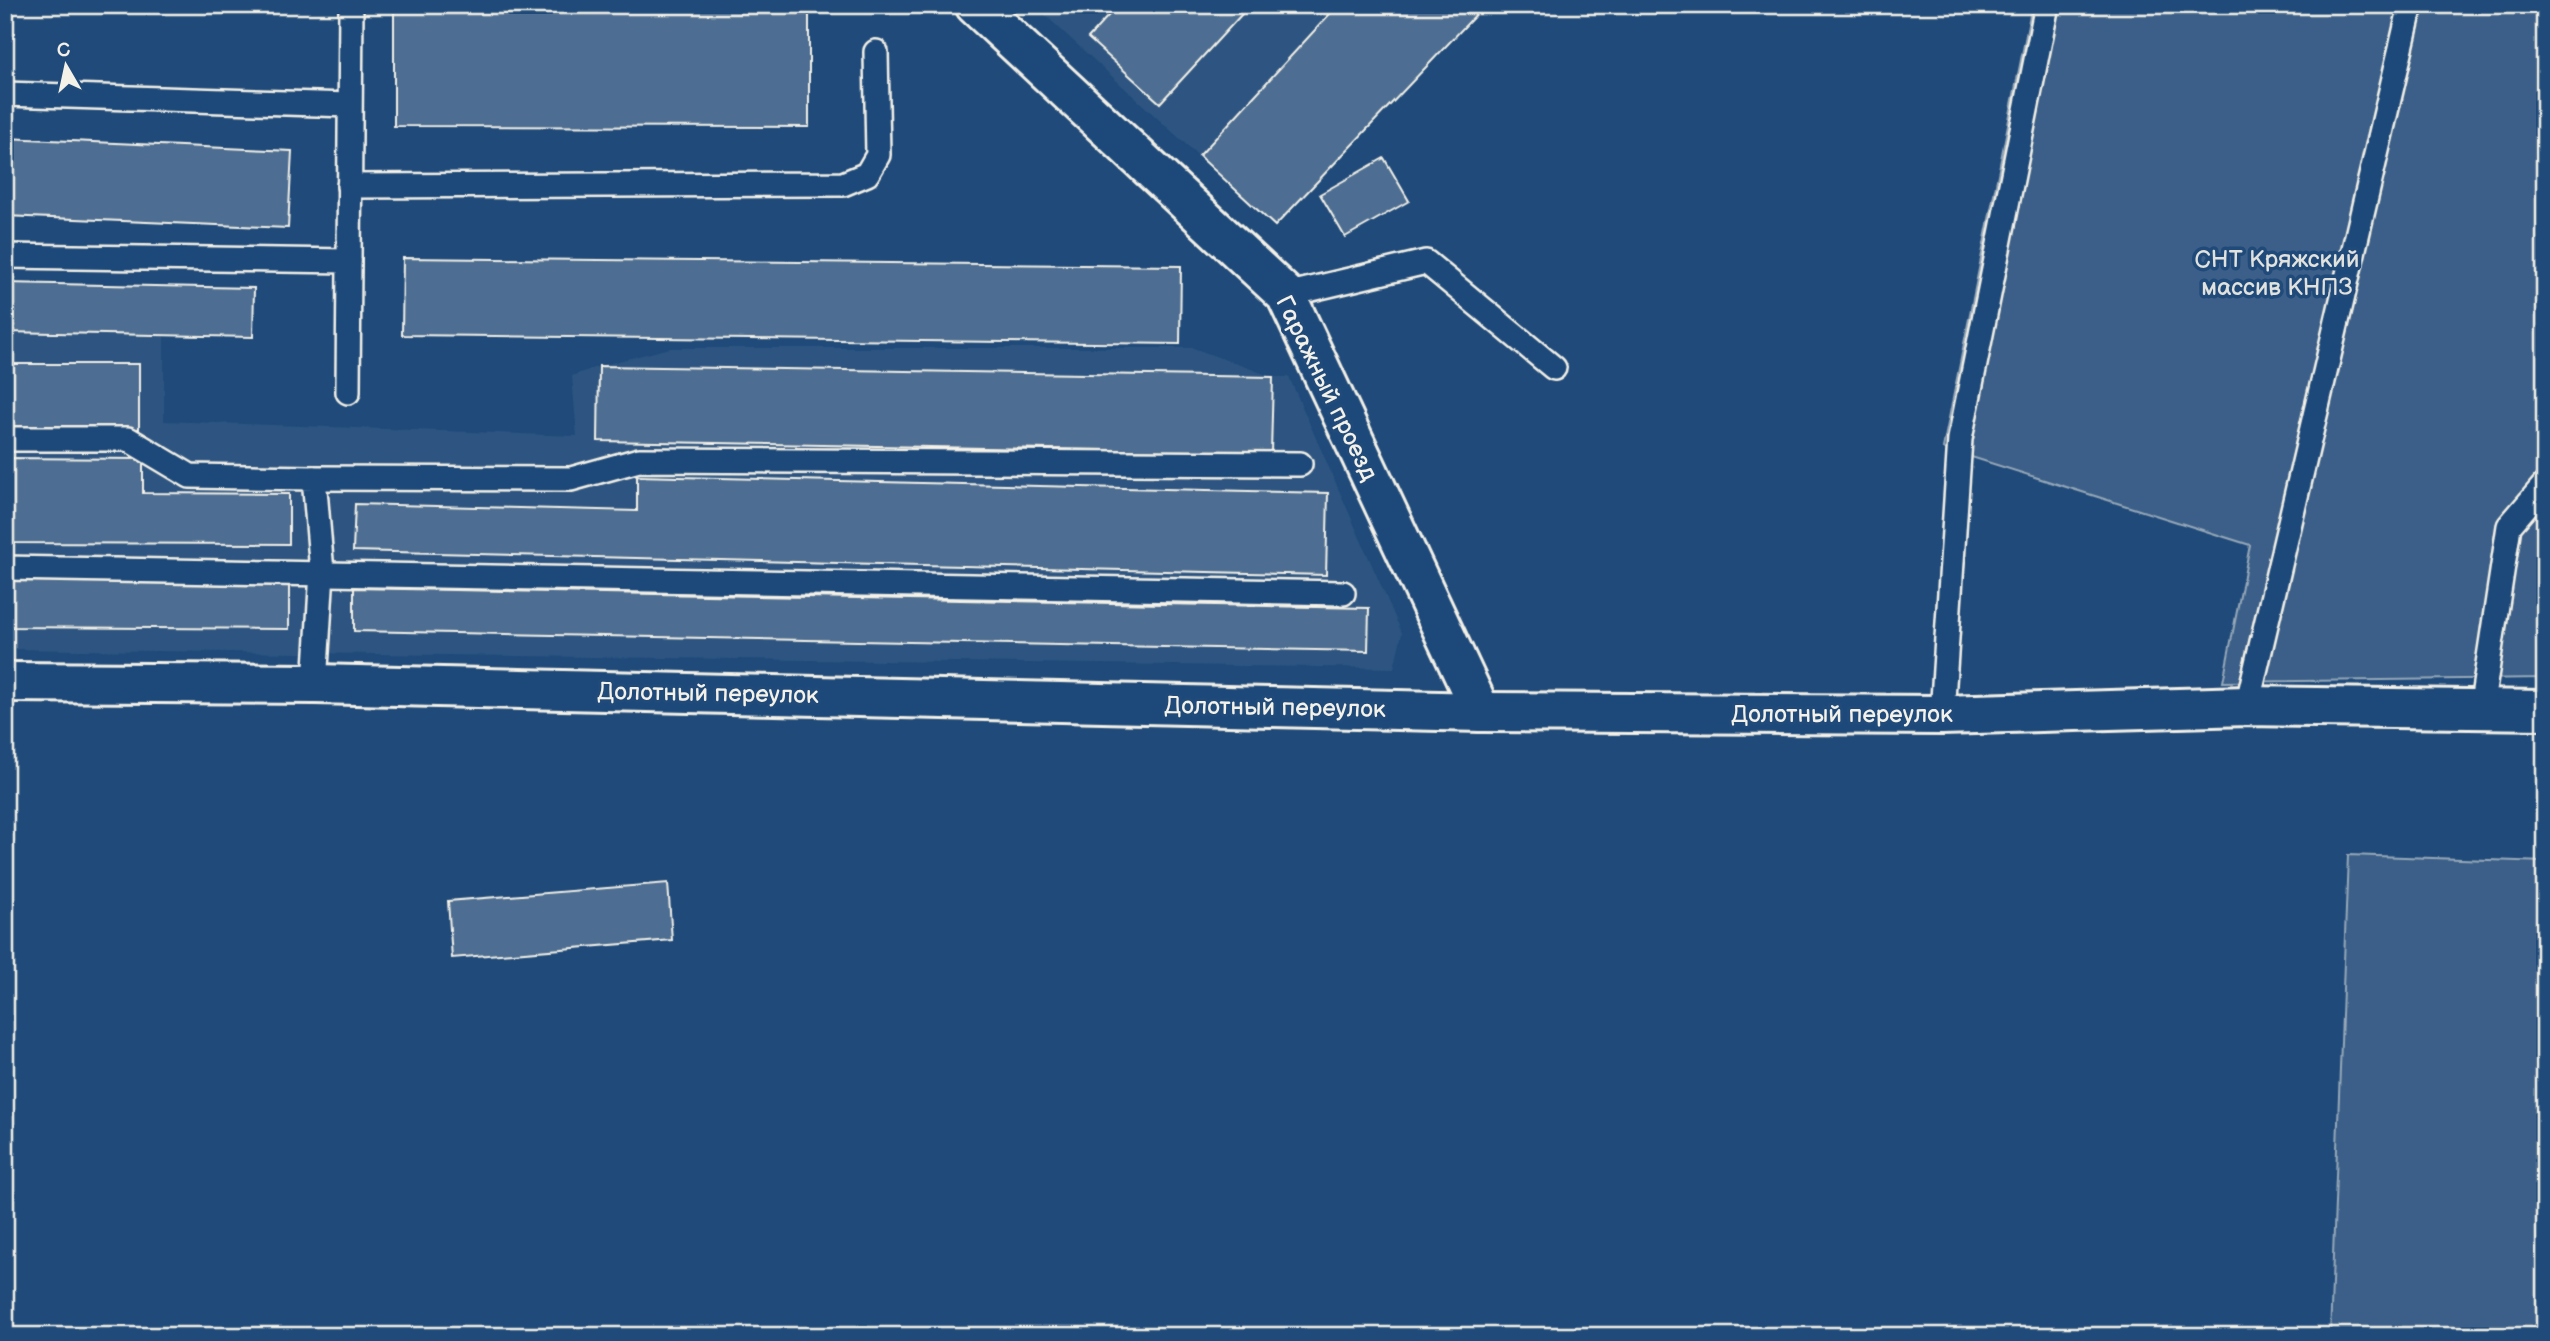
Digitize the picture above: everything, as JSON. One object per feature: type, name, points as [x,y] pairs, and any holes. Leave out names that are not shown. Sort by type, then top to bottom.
[{"type":"street","name":"Гаражный проезд","points":[[975,5],[1286,295],[1481,712]]},
{"type":"street","name":"Долотный переулок","points":[[5,682],[314,684],[1481,712],[1942,715],[2247,706],[2545,710]]},
{"type":"lane","points":[[348,392],[351,5]]},
{"type":"lane","points":[[1942,715],[1960,439],[2047,5]]},
{"type":"lane","points":[[2247,706],[2411,5]]},
{"type":"lane","points":[[349,186],[844,184],[867,174],[878,155],[876,52]]},
{"type":"lane","points":[[5,94],[349,105]]},
{"type":"lane","points":[[5,256],[349,261]]},
{"type":"lane","points":[[1286,295],[1426,262],[1554,368]]},
{"type":"lane","points":[[5,439],[128,439],[190,476],[571,480],[639,460],[1300,464]]},
{"type":"lane","points":[[314,478],[322,572],[314,684]]},
{"type":"lane","points":[[2481,710],[2509,526],[2545,484]]},
{"type":"lane","points":[[5,568],[1343,593]]},
{"type":"shaded area","points":[[1034,5],[1485,5],[1275,226]]},
{"type":"shaded area","points":[[5,326],[164,327],[164,421],[577,436],[572,376],[599,366],[670,348],[1193,348],[1273,377],[1289,377],[1402,633],[1394,668],[5,649]]},
{"type":"green space","name":"СНТ Кряжский массив КНПЗ","points":[[2032,5],[2545,5],[2545,678],[2223,682],[2250,545],[1943,448]]},
{"type":"green space","points":[[2348,855],[2545,862],[2545,1336],[2330,1336]]},
{"type":"building","points":[[394,5],[809,5],[809,127],[394,126]]},
{"type":"building","points":[[1118,5],[1232,5],[1242,14],[1160,103],[1088,38]]},
{"type":"building","points":[[1338,5],[1485,5],[1275,226],[1199,156]]},
{"type":"building","points":[[5,138],[292,151],[288,228],[5,216]]},
{"type":"building","points":[[1384,158],[1409,201],[1345,237],[1320,194]]},
{"type":"building","points":[[403,258],[1181,266],[1180,344],[402,335]]},
{"type":"building","points":[[5,283],[254,288],[253,337],[5,332]]},
{"type":"building","points":[[5,364],[139,364],[139,429],[5,429]]},
{"type":"building","points":[[599,366],[1273,377],[1271,453],[598,441]]},
{"type":"building","points":[[5,458],[143,459],[143,493],[289,494],[289,544],[5,543]]},
{"type":"building","points":[[637,476],[1328,493],[1326,575],[353,551],[355,504],[637,511]]},
{"type":"building","points":[[5,578],[289,580],[289,629],[5,627]]},
{"type":"building","points":[[354,588],[1369,608],[1368,651],[354,631]]},
{"type":"building","points":[[668,883],[672,940],[452,958],[448,901]]}]
